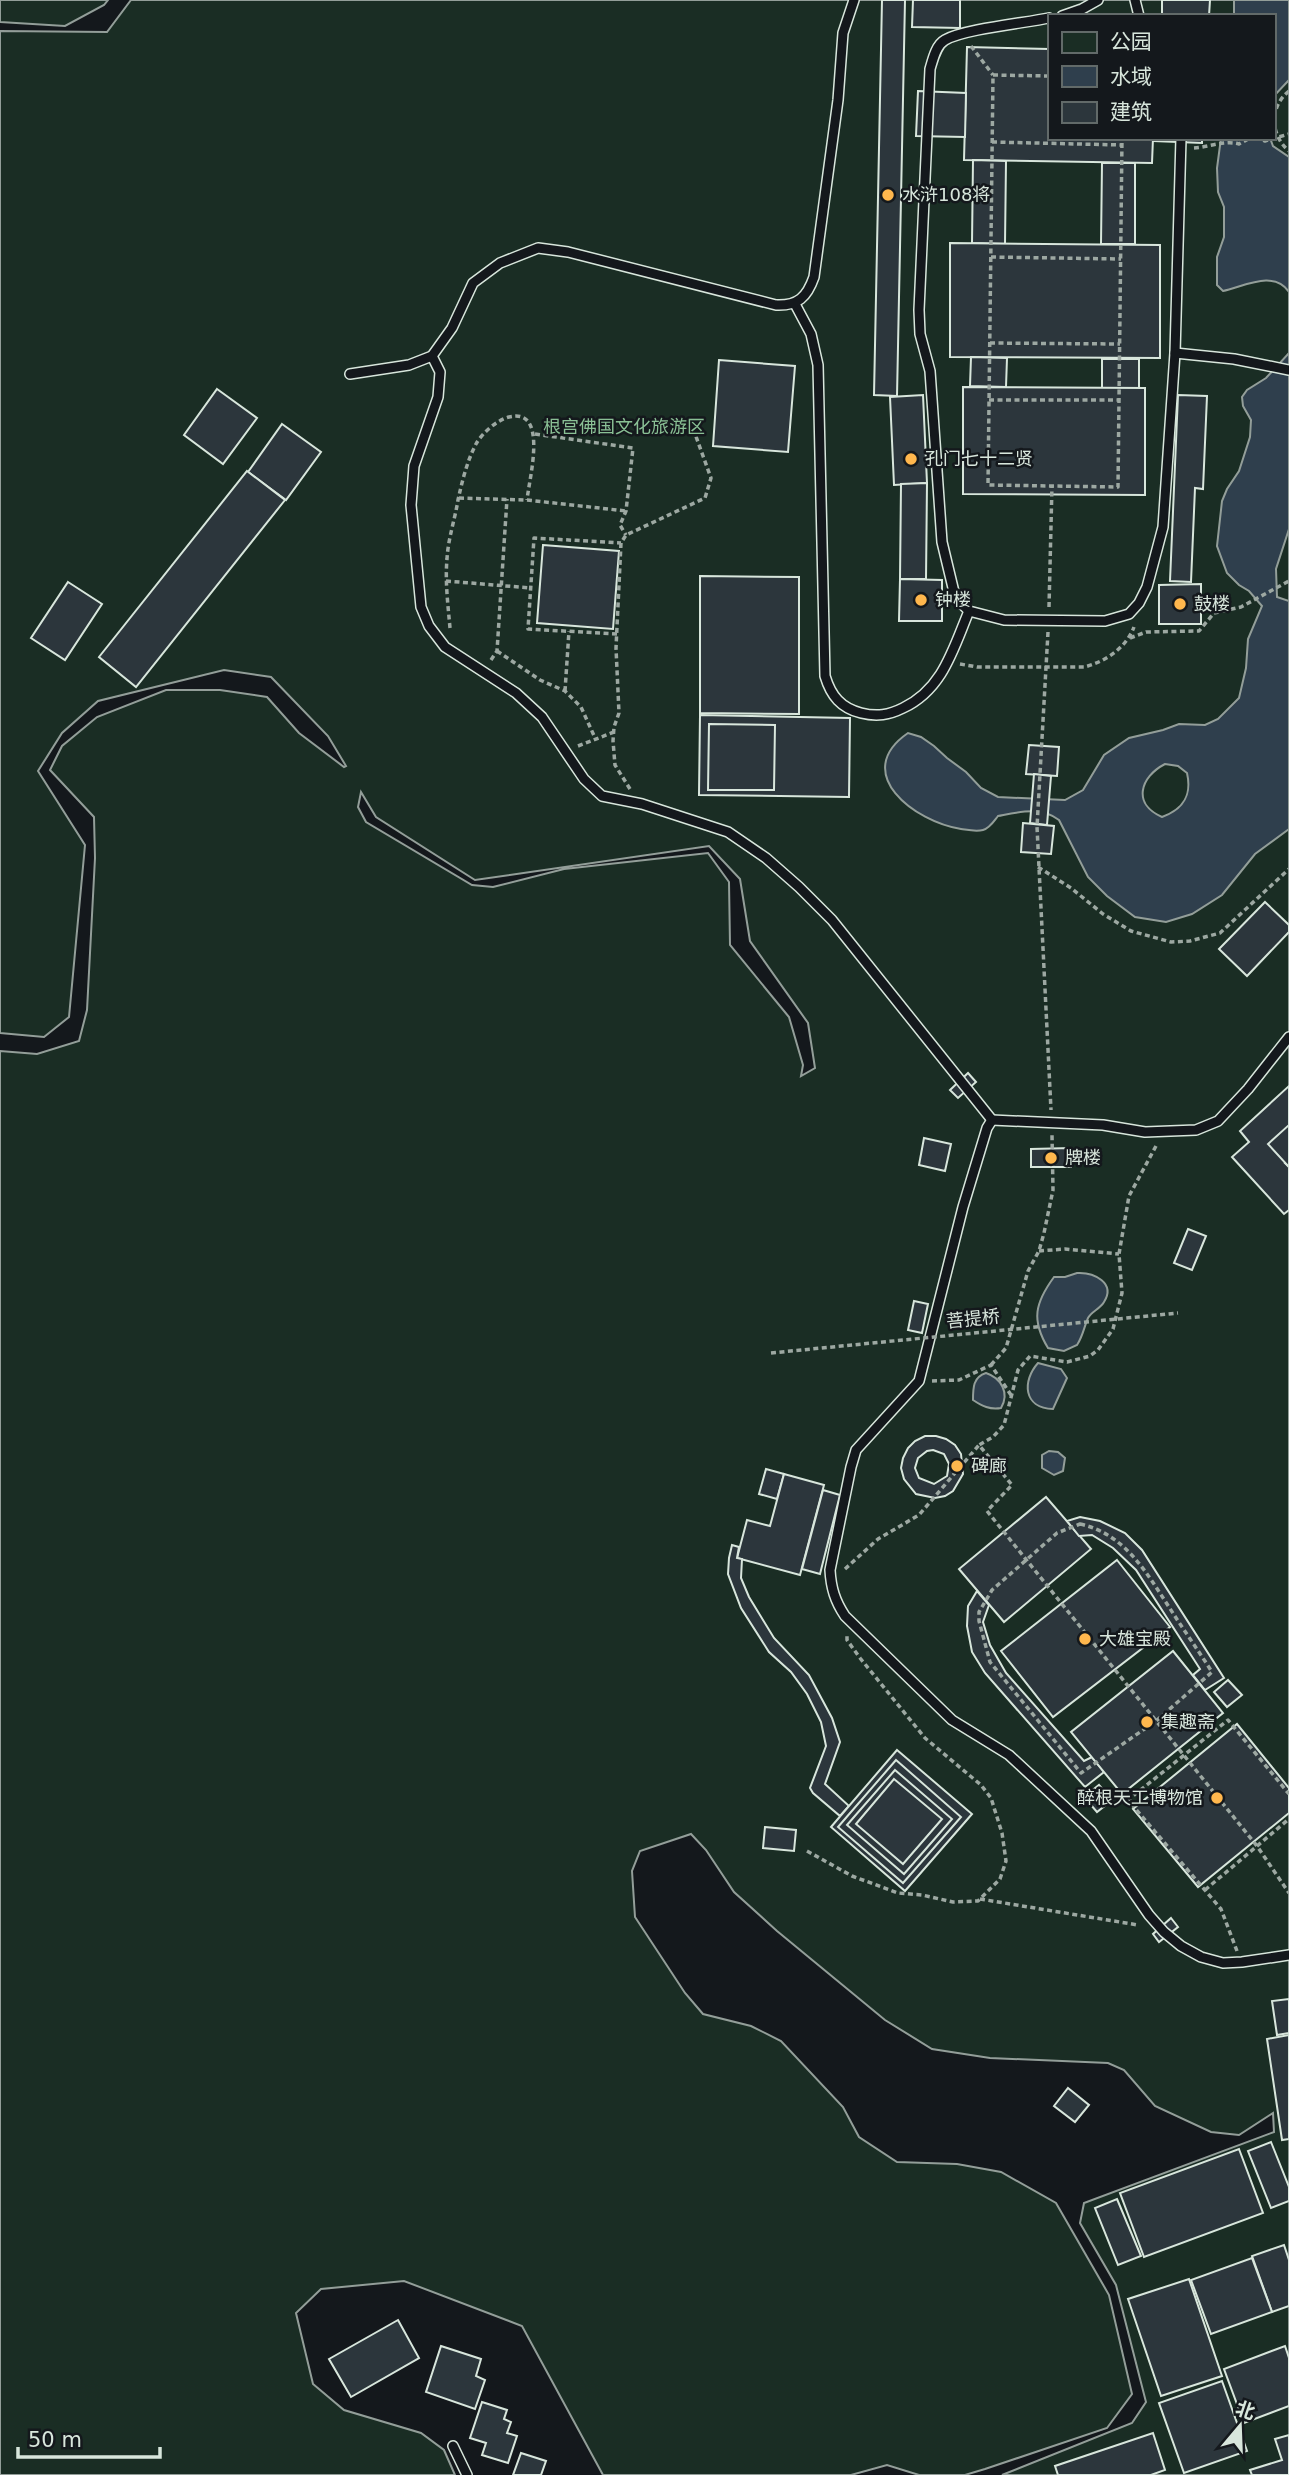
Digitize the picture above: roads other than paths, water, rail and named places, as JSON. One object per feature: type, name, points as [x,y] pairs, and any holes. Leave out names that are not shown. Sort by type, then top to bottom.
[{"type":"lane","points":[[349,374],[409,365],[432,356],[452,328],[473,283],[500,263],[538,248],[568,252],[776,305],[795,304],[805,295],[814,277],[838,100],[843,33],[855,0]]},
{"type":"lane","points":[[1068,14],[1098,0]]},
{"type":"lane","points":[[1048,18],[946,39],[933,56],[930,69],[920,334],[930,371],[942,542],[954,592],[969,611],[1004,620],[1105,621],[1124,617],[1135,610],[1144,595],[1163,527],[1175,353],[1181,140]]},
{"type":"lane","points":[[795,304],[811,334],[818,365],[825,677],[830,690],[848,709],[881,716],[912,704],[933,688],[944,671],[969,611]]},
{"type":"lane","points":[[1175,353],[1289,370]]},
{"type":"lane","points":[[432,356],[440,372],[438,397],[414,466],[411,505],[421,607],[429,626],[452,652],[516,693],[542,717],[584,779],[602,796],[642,804],[728,832],[766,858],[832,920],[992,1120],[1103,1125],[1161,1133],[1196,1130],[1219,1121],[1289,1037]]},
{"type":"lane","points":[[992,1120],[987,1128],[963,1208],[919,1381],[856,1450],[830,1570],[835,1601],[846,1617],[952,1720],[1009,1755],[1091,1832],[1160,1928],[1181,1946],[1201,1957],[1223,1963],[1289,1955]]},
{"type":"lane","points":[[453,2446],[467,2475]]},
{"type":"water","points":[[1234,0],[1289,0],[1289,80],[1275,95],[1275,14],[1234,14]]},
{"type":"water","points":[[1221,140],[1271,140],[1273,146],[1289,157],[1289,292],[1283,285],[1267,281],[1223,291],[1217,285],[1217,257],[1224,237],[1224,207],[1218,192],[1217,168]]},
{"type":"water","points":[[1289,353],[1289,529],[1276,569],[1277,597],[1289,601],[1289,829],[1255,854],[1222,895],[1192,914],[1166,922],[1135,917],[1107,896],[1088,877],[1059,820],[1052,816],[1030,811],[998,816],[988,828],[975,831],[943,825],[909,806],[887,779],[885,764],[892,748],[908,733],[921,737],[934,746],[981,788],[998,797],[1065,800],[1083,790],[1104,755],[1129,738],[1179,724],[1205,725],[1218,719],[1239,698],[1246,668],[1248,639],[1262,606],[1227,573],[1217,546],[1222,501],[1239,471],[1250,437],[1251,420],[1243,406],[1242,397],[1247,390],[1266,378]],"holes":[[[1165,764],[1178,766],[1187,773],[1187,794],[1176,810],[1162,817],[1146,805],[1143,798],[1145,783],[1156,769]]]},
{"type":"water","points":[[1090,1274],[1101,1280],[1107,1289],[1107,1295],[1088,1318],[1077,1345],[1064,1351],[1048,1348],[1037,1320],[1039,1304],[1054,1277]]},
{"type":"water","points":[[1038,1363],[1061,1369],[1067,1378],[1053,1409],[1036,1404],[1028,1392],[1029,1378]]},
{"type":"water","points":[[986,1373],[1000,1382],[1005,1397],[1001,1408],[986,1407],[973,1400],[976,1380]]},
{"type":"water","points":[[1049,1451],[1058,1452],[1065,1458],[1063,1471],[1054,1475],[1042,1468],[1042,1455]]},
{"type":"place","name":"水浒108将","points":[[888,195]]},
{"type":"place","name":"孔门七十二贤","points":[[911,459]]},
{"type":"place","name":"钟楼","points":[[921,600]]},
{"type":"place","name":"鼓楼","points":[[1180,604]]},
{"type":"place","name":"牌楼","points":[[1051,1158]]},
{"type":"place","name":"碑廊","points":[[957,1466]]},
{"type":"place","name":"大雄宝殿","points":[[1085,1639]]},
{"type":"place","name":"集趣斋","points":[[1147,1722]]},
{"type":"place","name":"醉根天工博物馆","points":[[1217,1798]]},
{"type":"park label","name":"根宫佛国文化旅游区","points":[[624,427]]}]
